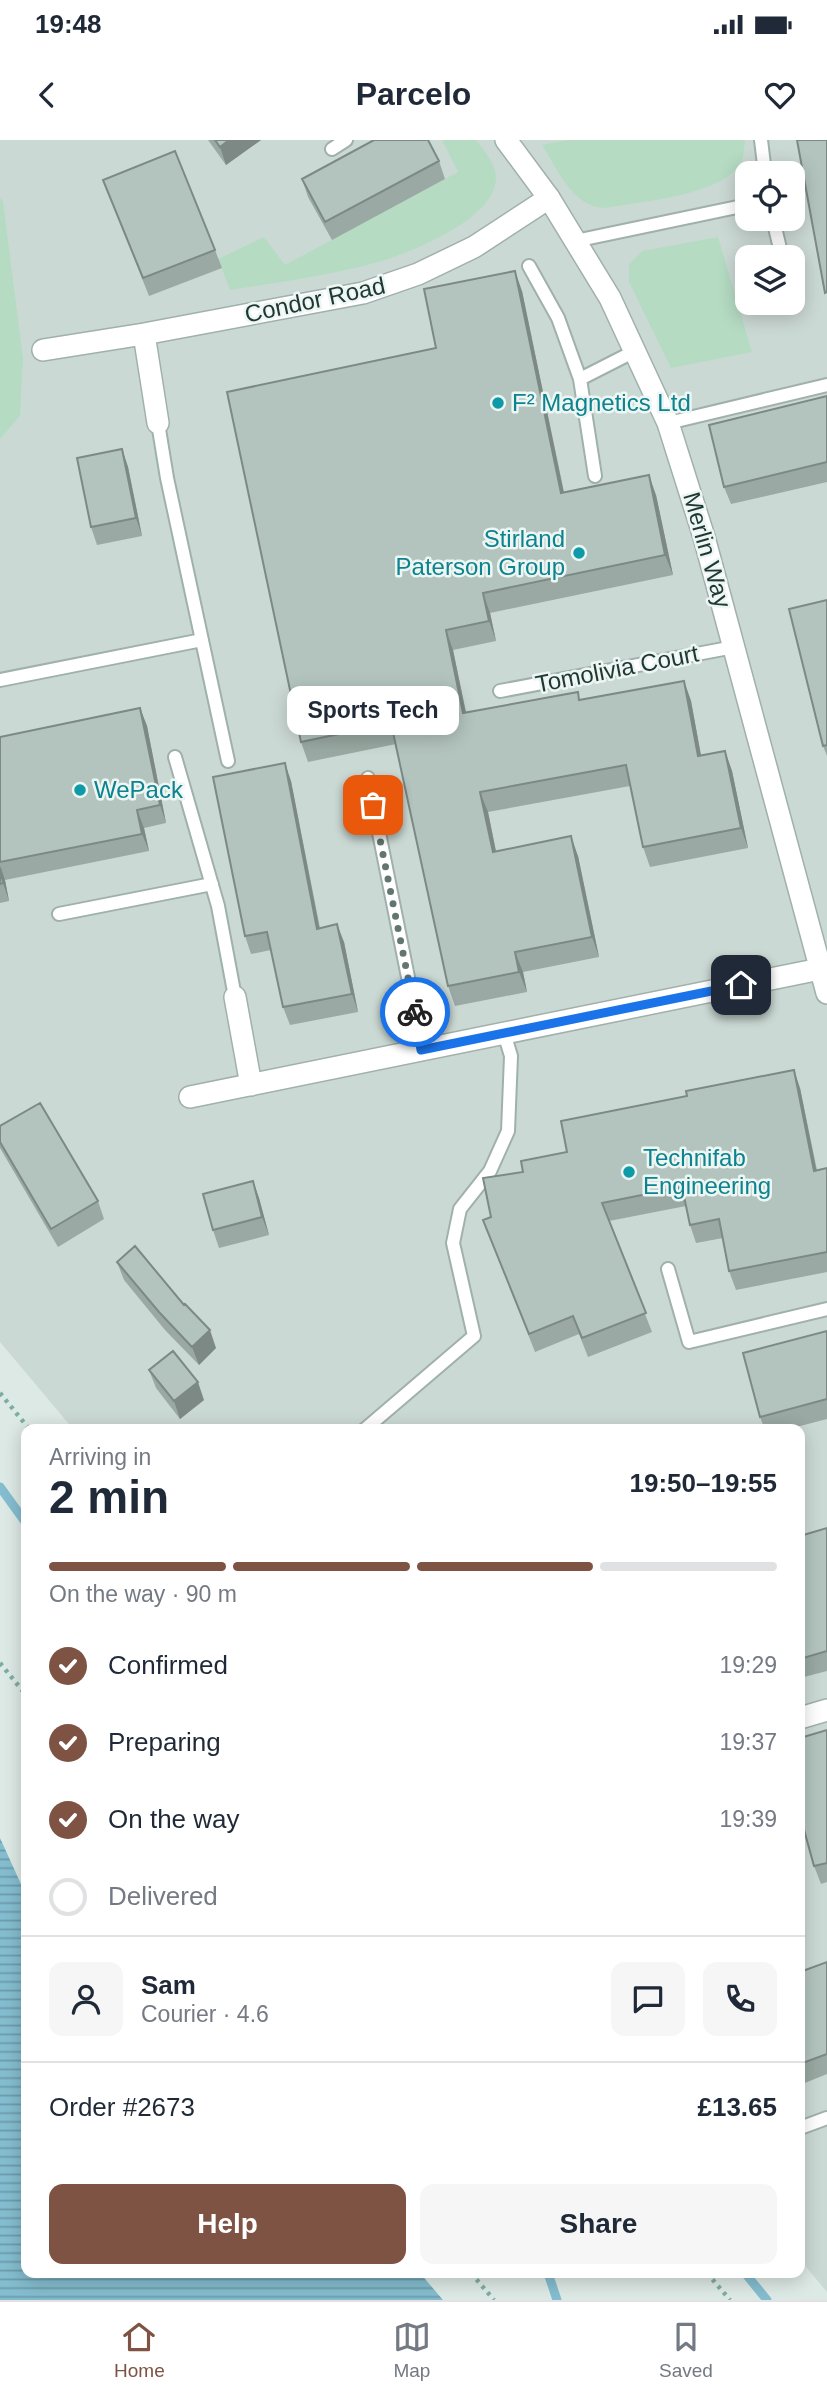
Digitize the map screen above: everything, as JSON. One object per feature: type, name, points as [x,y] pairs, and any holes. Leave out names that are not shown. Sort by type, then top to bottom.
[{"type":"street","name":"Merlin Way","points":[[506,140],[549,198],[610,298],[668,423],[704,537],[827,993]]},
{"type":"street","name":"Condor Road","points":[[43,350],[363,293],[418,274],[474,247],[549,198]]},
{"type":"street","points":[[144,334],[159,423]]},
{"type":"street","points":[[190,1097],[820,969]]},
{"type":"street","points":[[235,997],[251,1085]]},
{"type":"street","points":[[805,1716],[827,1710]]},
{"type":"lane","points":[[332,149],[346,140]]},
{"type":"lane","points":[[761,140],[764,161]]},
{"type":"lane","points":[[575,241],[735,208]]},
{"type":"lane","points":[[529,266],[558,317],[580,379],[595,476]]},
{"type":"lane","points":[[580,379],[635,351]]},
{"type":"lane","points":[[668,423],[827,385]]},
{"type":"lane","points":[[159,423],[167,478],[228,761]]},
{"type":"lane","points":[[0,680],[202,640]]},
{"type":"lane","name":"Tomolivia Court","points":[[500,691],[734,647]]},
{"type":"lane","points":[[175,757],[218,906],[235,997]]},
{"type":"lane","points":[[368,778],[421,1050]]},
{"type":"lane","points":[[58,914],[212,884]]},
{"type":"lane","points":[[371,1424],[474,1336],[453,1242],[460,1209],[490,1171],[508,1131],[511,1056],[504,1033]]},
{"type":"lane","points":[[668,1269],[688,1342],[827,1309]]},
{"type":"lane","points":[[805,2126],[827,2118]]},
{"type":"path","points":[[0,1393],[25,1424]]},
{"type":"path","points":[[0,1663],[21,1689]]},
{"type":"path","points":[[475,2278],[494,2300]]},
{"type":"path","points":[[711,2278],[730,2300]]},
{"type":"shaded area","points":[[0,140],[827,140],[827,2292],[805,2266],[805,1424],[69,1424],[0,1342]]},
{"type":"green space","points":[[442,140],[476,140],[494,166],[496,177],[493,192],[469,219],[432,241],[382,261],[230,290],[218,259],[264,237],[285,265],[458,172]]},
{"type":"green space","points":[[568,140],[745,140],[741,161],[735,161],[735,170],[714,184],[678,196],[606,208],[584,202],[575,195],[542,145]]},
{"type":"green space","points":[[0,198],[3,201],[23,359],[20,416],[0,439]]},
{"type":"green space","points":[[718,237],[735,294],[735,315],[741,315],[752,352],[671,368],[629,282],[629,264],[642,251]]},
{"type":"water","points":[[0,1838],[21,1884],[21,2278],[424,2278],[443,2300],[0,2300]]},
{"type":"building","points":[[215,140],[229,140],[220,147]]},
{"type":"building","points":[[374,140],[428,140],[439,161],[325,222],[302,179]]},
{"type":"building","points":[[797,140],[827,140],[825,293],[805,184],[805,161],[801,161]]},
{"type":"building","points":[[175,151],[215,250],[143,278],[103,180]]},
{"type":"building","points":[[515,271],[561,493],[649,475],[665,555],[483,593],[489,621],[446,630],[463,713],[578,692],[579,700],[684,681],[698,756],[725,751],[741,828],[643,847],[626,765],[480,792],[493,852],[571,836],[592,937],[515,952],[519,972],[448,986],[391,723],[301,742],[227,392],[436,348],[424,289]]},
{"type":"building","points":[[827,396],[827,462],[724,487],[709,425]]},
{"type":"building","points":[[122,449],[136,518],[91,527],[77,458]]},
{"type":"building","points":[[827,600],[827,745],[823,746],[789,609]]},
{"type":"building","name":"WePack","points":[[140,708],[160,805],[137,810],[142,834],[0,862],[0,737]]},
{"type":"building","points":[[285,763],[317,929],[337,924],[352,994],[283,1007],[267,932],[245,936],[213,777]]},
{"type":"building","points":[[794,1070],[814,1171],[827,1168],[827,1252],[729,1271],[719,1219],[690,1225],[682,1187],[602,1203],[646,1313],[582,1338],[573,1316],[529,1334],[483,1220],[491,1217],[483,1178],[523,1172],[521,1161],[567,1152],[561,1121],[687,1096],[686,1091]]},
{"type":"building","points":[[40,1103],[98,1201],[51,1229],[0,1142],[0,1126]]},
{"type":"building","points":[[253,1181],[262,1217],[213,1230],[203,1194]]},
{"type":"building","points":[[135,1246],[184,1305],[210,1330],[192,1347],[117,1262]]},
{"type":"building","points":[[827,1331],[827,1399],[760,1417],[743,1353]]},
{"type":"building","points":[[173,1351],[198,1382],[174,1401],[149,1370]]},
{"type":"building","points":[[827,1528],[827,1651],[805,1658],[805,1535]]},
{"type":"building","points":[[827,1730],[827,1863],[814,1866],[805,1833],[805,1737]]},
{"type":"building","points":[[827,1962],[827,2054],[805,2062],[805,1970]]},
{"type":"waterway","points":[[0,1487],[21,1516]]},
{"type":"waterway","points":[[550,2278],[557,2300]]},
{"type":"waterway","points":[[749,2278],[767,2300]]},
{"type":"way so far","points":[[373,805],[415,1012]]},
{"type":"place","name":"F² Magnetics Ltd","points":[[498,403]]},
{"type":"place","name":"Stirland Paterson Group","points":[[579,553]]},
{"type":"place","name":"WePack","points":[[80,790]]},
{"type":"place","name":"Sports Tech","points":[[373,805]]},
{"type":"place","name":"Technifab Engineering","points":[[629,1172]]},
{"type":"route","points":[[415,1012],[421,1050],[741,985]]}]
